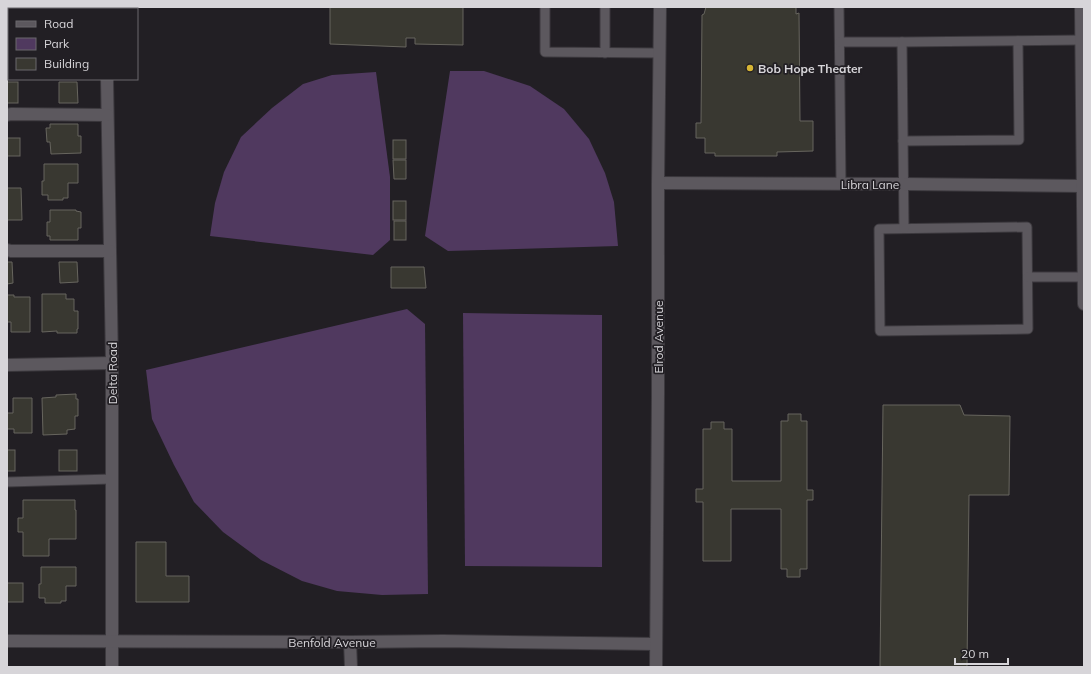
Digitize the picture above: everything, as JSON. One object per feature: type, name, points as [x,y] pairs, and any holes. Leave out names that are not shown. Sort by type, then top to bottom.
[{"type":"street","points":[[26,7],[73,8]]},
{"type":"street","name":"Elrod Avenue","points":[[656,667],[660,7]]},
{"type":"street","points":[[1081,7],[1083,75],[1084,304]]},
{"type":"street","name":"Delta Road","points":[[107,80],[112,363],[112,667]]},
{"type":"street","points":[[7,116],[11,114],[107,115]]},
{"type":"street","name":"Libra Lane","points":[[658,183],[904,184],[1084,190]]},
{"type":"street","points":[[7,250],[110,251]]},
{"type":"street","points":[[7,365],[112,363]]},
{"type":"street","name":"Benfold Avenue","points":[[7,641],[444,641],[656,644]]},
{"type":"street","points":[[350,642],[351,667]]},
{"type":"lane","points":[[545,7],[545,52],[660,53]]},
{"type":"lane","points":[[605,7],[605,53]]},
{"type":"lane","points":[[839,7],[841,183]]},
{"type":"lane","points":[[903,141],[1019,140],[1018,40]]},
{"type":"lane","points":[[840,42],[1081,40]]},
{"type":"lane","points":[[902,42],[904,228]]},
{"type":"lane","points":[[1027,227],[1028,277],[1028,329],[880,331],[879,229],[1027,227]]},
{"type":"lane","points":[[1028,277],[1084,277]]},
{"type":"lane","points":[[7,482],[112,479]]},
{"type":"green space","points":[[450,71],[484,71],[530,86],[564,109],[589,139],[605,173],[614,202],[618,246],[448,251],[425,236]]},
{"type":"green space","points":[[376,72],[390,177],[390,240],[373,255],[210,236],[215,203],[224,172],[241,137],[272,108],[303,84],[332,75]]},
{"type":"green space","points":[[407,309],[425,324],[428,594],[382,595],[337,591],[302,581],[261,560],[223,532],[194,502],[152,419],[146,370]]},
{"type":"green space","points":[[463,313],[602,315],[602,567],[465,566]]},
{"type":"building","points":[[330,7],[463,7],[463,45],[415,44],[415,38],[406,38],[406,47],[330,44]]},
{"type":"building","name":"Bob Hope Theater","points":[[706,7],[796,7],[796,14],[799,13],[800,121],[813,121],[813,151],[777,152],[777,156],[715,156],[715,153],[705,153],[705,138],[696,138],[696,123],[701,123],[702,15],[704,14]]},
{"type":"building","points":[[7,46],[8,46],[8,72]]},
{"type":"building","points":[[7,82],[18,82],[18,103],[7,103]]},
{"type":"building","points":[[59,82],[77,82],[78,103],[59,103]]},
{"type":"building","points":[[50,124],[78,124],[78,136],[81,136],[81,153],[51,154],[50,142],[47,142],[46,128],[50,128]]},
{"type":"building","points":[[7,138],[20,138],[20,156],[7,156]]},
{"type":"building","points":[[393,140],[406,140],[406,159],[393,159]]},
{"type":"building","points":[[393,160],[406,160],[406,179],[394,179]]},
{"type":"building","points":[[44,164],[78,164],[78,183],[68,183],[68,198],[63,198],[63,200],[48,200],[48,195],[42,195]]},
{"type":"building","points":[[7,188],[21,188],[22,220],[7,220]]},
{"type":"building","points":[[393,201],[406,201],[406,220],[393,220]]},
{"type":"building","points":[[50,210],[76,210],[81,212],[81,228],[78,228],[78,240],[50,240],[50,236],[47,236],[47,222],[50,222]]},
{"type":"building","points":[[394,221],[406,221],[406,240],[394,240]]},
{"type":"building","points":[[7,262],[12,262],[13,283],[7,284]]},
{"type":"building","points":[[59,262],[77,262],[78,282],[60,283]]},
{"type":"building","points":[[391,267],[424,267],[426,288],[391,288]]},
{"type":"building","points":[[42,294],[66,294],[66,299],[74,299],[74,311],[78,311],[77,333],[57,333],[57,331],[42,332]]},
{"type":"building","points":[[7,295],[14,295],[14,297],[30,297],[30,332],[11,332],[11,322],[7,322]]},
{"type":"building","points":[[76,394],[76,399],[78,399],[78,416],[75,416],[75,429],[67,430],[67,434],[43,435],[42,398],[56,397],[56,395]]},
{"type":"building","points":[[13,398],[32,398],[32,433],[14,433],[14,429],[7,429],[7,413],[13,413]]},
{"type":"building","points":[[883,405],[960,405],[964,415],[1010,416],[1009,495],[969,495],[967,667],[880,667]]},
{"type":"building","points":[[788,414],[801,414],[801,421],[807,421],[807,490],[813,490],[813,500],[807,500],[807,569],[800,569],[800,577],[787,577],[787,569],[781,569],[781,509],[731,509],[731,561],[703,561],[703,502],[696,502],[696,489],[703,489],[703,429],[711,429],[711,422],[724,422],[724,429],[732,429],[732,481],[781,481],[781,421],[788,421]]},
{"type":"building","points":[[7,450],[15,450],[15,471],[7,471]]},
{"type":"building","points":[[59,450],[77,450],[77,471],[59,471]]},
{"type":"building","points":[[23,500],[75,500],[76,539],[49,539],[49,556],[23,556],[23,532],[18,532],[18,518],[23,518]]},
{"type":"building","points":[[136,542],[166,542],[166,576],[189,576],[189,602],[136,602]]},
{"type":"building","points":[[41,567],[76,567],[76,586],[66,586],[66,601],[61,601],[61,603],[45,603],[45,598],[39,598]]},
{"type":"building","points":[[7,583],[23,583],[23,602],[7,602]]},
{"type":"place","name":"Bob Hope Theater","points":[[750,68]]}]
